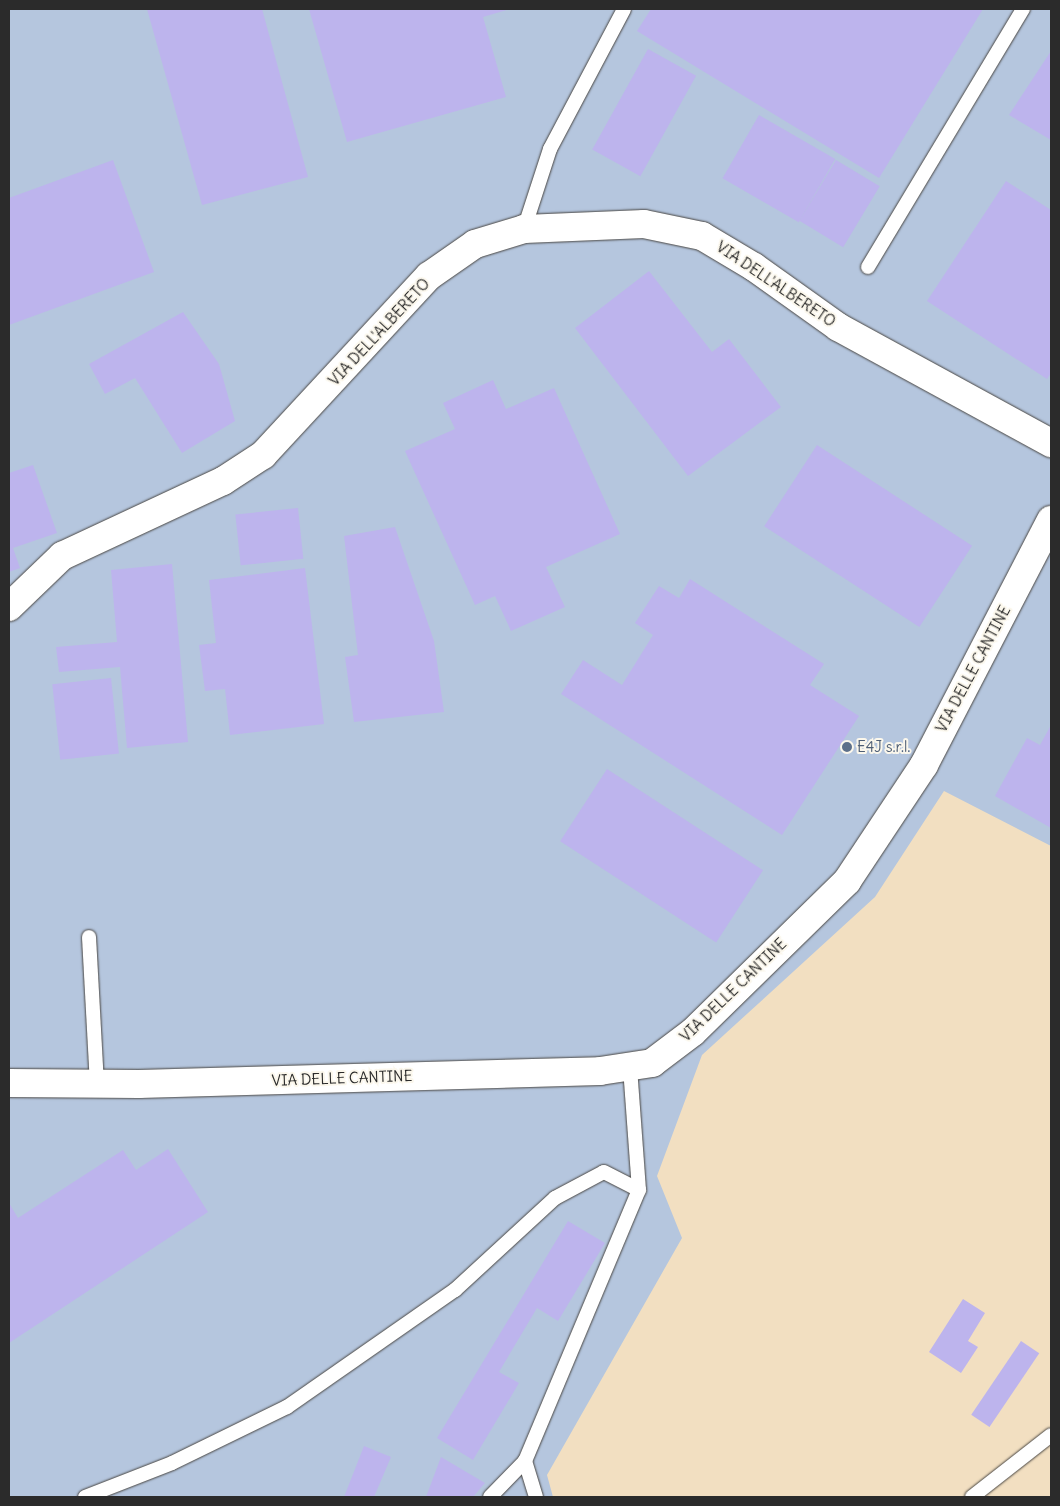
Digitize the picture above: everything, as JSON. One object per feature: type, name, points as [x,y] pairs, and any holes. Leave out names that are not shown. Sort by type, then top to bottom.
[{"type":"street","name":"VIA DELL'ALBERETO","points":[[9,607],[62,556],[223,481],[263,455],[429,276],[475,244],[524,229],[644,224],[702,236],[754,267],[838,327],[1051,443]]},
{"type":"street","name":"VIA DELLE CANTINE","points":[[9,1083],[97,1083],[580,1072],[652,1063],[693,1032],[847,881],[924,765],[1051,520]]},
{"type":"lane","points":[[524,229],[550,149],[624,9]]},
{"type":"lane","points":[[868,267],[1022,9]]},
{"type":"lane","points":[[89,937],[97,1083]]},
{"type":"lane","points":[[490,1497],[526,1461],[639,1190],[630,1066]]},
{"type":"lane","points":[[85,1497],[172,1463],[287,1407],[455,1290],[555,1198],[604,1172],[639,1190]]},
{"type":"lane","points":[[972,1497],[1051,1435]]},
{"type":"lane","points":[[526,1461],[536,1497]]},
{"type":"shaded area","points":[[9,9],[1051,9],[1051,846],[944,791],[875,897],[702,1055],[657,1176],[682,1238],[547,1475],[553,1497],[9,1497]]},
{"type":"building","points":[[147,9],[262,9],[308,177],[202,205]]},
{"type":"building","points":[[309,9],[510,9],[483,17],[506,97],[347,142]]},
{"type":"building","points":[[651,9],[983,9],[879,178],[637,31]]},
{"type":"building","points":[[648,49],[696,76],[640,176],[592,150]]},
{"type":"building","points":[[1051,51],[1051,140],[1009,115]]},
{"type":"building","points":[[759,115],[835,159],[799,222],[722,178]]},
{"type":"building","points":[[113,160],[154,272],[9,325],[9,198]]},
{"type":"building","points":[[836,160],[880,186],[843,247],[799,221]]},
{"type":"building","points":[[1006,181],[1051,210],[1051,373],[1047,379],[927,301]]},
{"type":"building","points":[[649,271],[712,352],[729,339],[781,407],[688,476],[575,328]]},
{"type":"building","points":[[183,312],[219,364],[235,421],[182,453],[135,378],[105,394],[89,364]]},
{"type":"building","points":[[493,380],[506,409],[554,388],[620,534],[546,567],[565,607],[511,631],[495,596],[475,605],[405,451],[455,429],[443,403]]},
{"type":"building","points":[[817,445],[972,546],[919,627],[764,526]]},
{"type":"building","points":[[33,465],[57,533],[13,548],[20,568],[9,572],[9,473]]},
{"type":"building","points":[[298,508],[303,559],[241,565],[235,515]]},
{"type":"building","points":[[395,527],[434,641],[444,712],[354,722],[345,657],[358,655],[344,536]]},
{"type":"building","points":[[172,564],[188,742],[127,748],[120,667],[59,672],[56,647],[117,642],[111,570]]},
{"type":"building","points":[[305,568],[324,724],[230,735],[225,689],[205,691],[199,645],[216,643],[209,580]]},
{"type":"building","points":[[690,579],[824,664],[810,685],[859,716],[782,835],[561,694],[583,660],[622,685],[653,635],[635,623],[659,586],[679,598]]},
{"type":"building","points":[[111,678],[119,754],[60,760],[52,684]]},
{"type":"building","points":[[1051,725],[1051,828],[995,796],[1027,738],[1040,745]]},
{"type":"building","points":[[607,769],[763,870],[716,942],[560,841]]},
{"type":"building","points":[[168,1149],[208,1212],[9,1343],[9,1203],[18,1218],[123,1150],[136,1170]]},
{"type":"building","points":[[568,1221],[605,1243],[558,1321],[537,1308],[499,1372],[519,1383],[473,1460],[437,1438]]},
{"type":"building","points":[[963,1299],[985,1313],[968,1341],[978,1347],[961,1373],[929,1352]]},
{"type":"building","points":[[1021,1341],[1039,1353],[989,1427],[971,1415]]},
{"type":"building","points":[[364,1446],[391,1457],[374,1497],[344,1497]]},
{"type":"building","points":[[441,1457],[485,1483],[473,1497],[426,1497]]},
{"type":"place","name":"E4J s.r.l.","points":[[847,747]]}]
